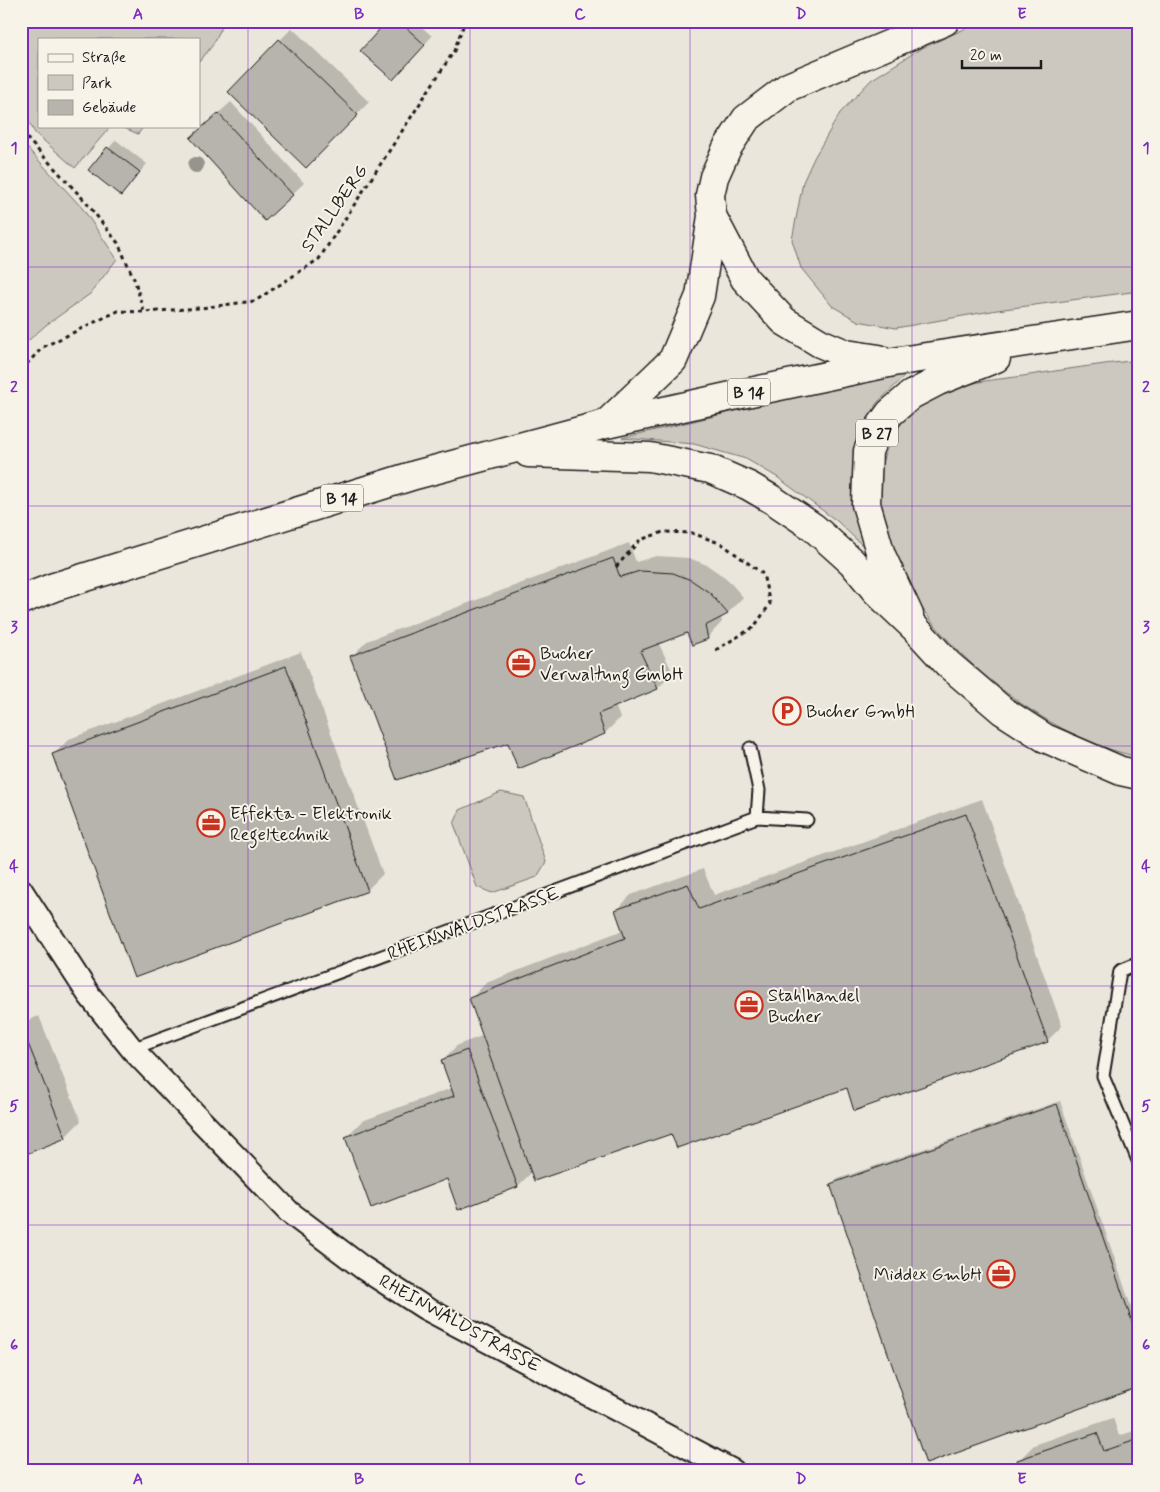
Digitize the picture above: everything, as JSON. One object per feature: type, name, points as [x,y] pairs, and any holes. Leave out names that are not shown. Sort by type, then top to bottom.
[{"type":"main road","points":[[712,216],[710,195],[714,177],[727,148],[746,119],[788,87],[946,21]]},
{"type":"main road","name":"B 14","points":[[712,216],[745,279],[784,321],[820,343],[846,354],[893,362]]},
{"type":"main road","name":"B 14","points":[[606,424],[673,360],[700,296],[712,216]]},
{"type":"main road","name":"B 14","points":[[21,600],[54,587],[415,475],[606,424],[893,362],[1054,336],[1139,325]]},
{"type":"main road","name":"B 27","points":[[1054,336],[966,368],[938,381],[911,395],[890,413],[877,431],[868,451],[866,504],[881,554],[915,628],[954,670],[1003,711],[1045,738],[1113,768],[1139,775]]},
{"type":"main road","points":[[501,452],[650,458],[710,469],[749,486],[813,527],[852,562],[877,592],[915,628]]},
{"type":"street","name":"RHEINWALDSTRASSE","points":[[21,890],[89,995],[132,1049],[289,1212],[363,1268],[425,1308],[733,1471]]},
{"type":"lane","points":[[750,748],[759,790],[757,817],[807,820]]},
{"type":"lane","name":"RHEINWALDSTRASSE","points":[[132,1049],[757,817]]},
{"type":"lane","points":[[1139,963],[1120,971],[1103,1076],[1139,1163]]},
{"type":"path","name":"STALLBERG","points":[[21,370],[43,347],[118,311],[144,312],[200,308],[255,301],[319,259],[454,51],[464,21]]},
{"type":"path","points":[[21,132],[85,201],[118,243],[135,281],[144,312]]},
{"type":"path","points":[[616,567],[640,540],[663,532],[692,533],[722,544],[763,574],[770,604],[754,627],[714,651]]},
{"type":"green space","points":[[21,21],[225,21],[212,46],[200,61],[200,38],[38,38],[38,128],[109,128],[75,168],[35,133],[21,108]]},
{"type":"green space","points":[[982,21],[1139,21],[1139,291],[997,310],[896,328],[858,321],[832,306],[801,268],[792,240],[803,182],[814,158],[840,113],[871,80],[920,49]]},
{"type":"green space","points":[[124,128],[142,128],[138,134]]},
{"type":"green space","points":[[21,141],[83,209],[117,259],[90,294],[46,325],[21,347]]},
{"type":"green space","points":[[1139,360],[1139,757],[1103,747],[1065,730],[1029,708],[993,683],[932,622],[909,589],[892,555],[884,526],[879,477],[884,455],[900,425],[907,416],[928,399],[958,387],[978,382]]},
{"type":"green space","points":[[912,369],[876,404],[859,448],[851,501],[865,548],[837,521],[777,477],[746,459],[694,444],[622,438]]},
{"type":"green space","points":[[501,792],[524,797],[546,862],[537,877],[492,893],[477,887],[454,824],[460,810]]},
{"type":"building","points":[[387,21],[399,21],[425,45],[393,80],[360,51]]},
{"type":"building","points":[[279,39],[358,115],[306,168],[228,92]]},
{"type":"building","points":[[218,113],[293,195],[265,221],[190,138]]},
{"type":"building","points":[[107,147],[140,172],[121,196],[88,170]]},
{"type":"building","points":[[613,558],[620,577],[640,571],[673,573],[691,580],[710,593],[728,614],[705,626],[708,639],[692,645],[687,633],[640,651],[658,689],[598,714],[605,734],[518,769],[508,743],[397,780],[350,656]]},
{"type":"building","points":[[286,666],[368,891],[134,978],[52,754]]},
{"type":"building","points":[[966,814],[1048,1042],[854,1111],[847,1088],[677,1148],[671,1134],[534,1181],[469,998],[625,938],[615,910],[688,884],[699,909]]},
{"type":"building","points":[[23,1031],[66,1138],[21,1156],[21,1032]]},
{"type":"building","points":[[467,1050],[518,1187],[458,1210],[447,1179],[371,1208],[345,1137],[454,1096],[441,1060]]},
{"type":"building","points":[[1057,1104],[1139,1342],[1139,1387],[926,1464],[830,1184]]},
{"type":"building","points":[[1097,1433],[1104,1451],[1139,1439],[1139,1471],[1017,1471],[1020,1470],[1017,1460]]},
{"type":"place","name":"Bucher Verwaltung GmbH","points":[[521,663]]},
{"type":"place","name":"Bucher GmbH","points":[[787,711]]},
{"type":"place","name":"Effekta - Elektronik Regeltechnik","points":[[211,823]]},
{"type":"place","name":"Stahlhandel Bucher","points":[[749,1005]]},
{"type":"place","name":"Middex GmbH","points":[[1001,1274]]}]
